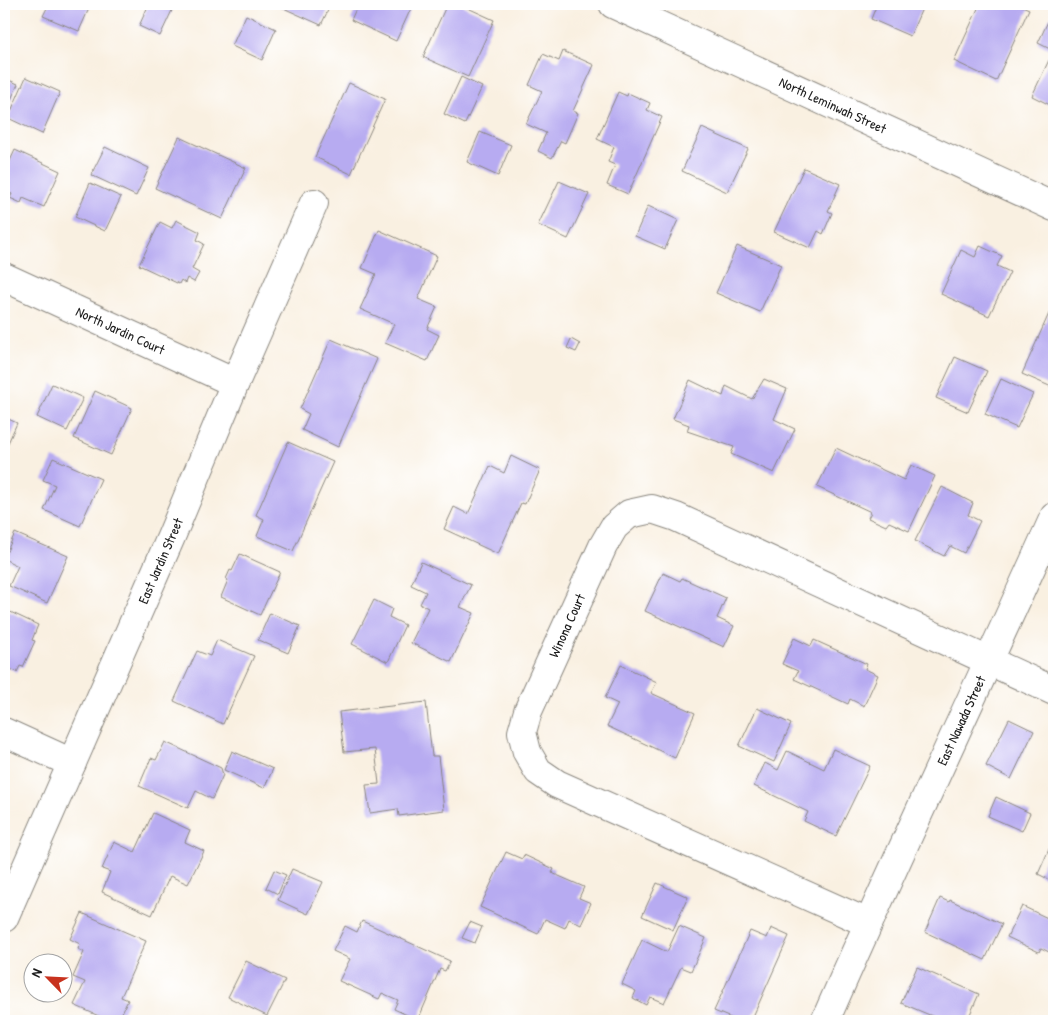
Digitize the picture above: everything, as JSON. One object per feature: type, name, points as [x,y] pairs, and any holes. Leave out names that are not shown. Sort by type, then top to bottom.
[{"type":"street","name":"North Leminwah Street","points":[[613,4],[1054,207]]},
{"type":"street","name":"East Jardin Street","points":[[4,918],[171,537],[235,383],[314,203]]},
{"type":"street","name":"North Jardin Court","points":[[4,277],[235,383]]},
{"type":"street","name":"Winona Court","points":[[868,923],[557,784],[538,771],[527,752],[522,732],[528,711],[603,546],[614,527],[629,514],[652,509],[676,517],[1054,691]]},
{"type":"street","name":"East Nawada Street","points":[[825,1021],[1054,517]]},
{"type":"street","points":[[4,732],[72,763]]},
{"type":"building","points":[[49,4],[91,4],[79,31],[43,16]]},
{"type":"building","points":[[149,4],[175,4],[160,36],[139,26]]},
{"type":"building","points":[[280,4],[331,4],[321,25],[279,6]]},
{"type":"building","points":[[358,4],[413,4],[396,41],[351,20]]},
{"type":"building","points":[[447,4],[459,4],[494,20],[468,77],[423,57]]},
{"type":"building","points":[[877,4],[924,4],[910,36],[871,19]]},
{"type":"building","points":[[980,4],[1018,4],[1029,9],[996,81],[954,61]]},
{"type":"building","points":[[246,15],[276,29],[262,60],[232,46]]},
{"type":"building","points":[[1050,17],[1054,18],[1054,51],[1038,43]]},
{"type":"building","points":[[563,51],[594,65],[573,111],[578,113],[565,143],[561,141],[552,158],[538,151],[546,133],[526,124],[542,91],[529,85],[543,54],[559,61]]},
{"type":"building","points":[[1049,60],[1054,62],[1054,107],[1032,96]]},
{"type":"building","points":[[26,77],[60,92],[42,134],[8,118]]},
{"type":"building","points":[[461,77],[482,87],[465,124],[444,114]]},
{"type":"building","points":[[4,78],[18,84],[4,115]]},
{"type":"building","points":[[349,83],[385,99],[351,174],[315,157]]},
{"type":"building","points":[[618,92],[627,96],[628,93],[650,103],[647,110],[662,117],[628,194],[607,185],[615,165],[608,162],[614,147],[597,139]]},
{"type":"building","points":[[702,128],[748,149],[727,192],[682,171]]},
{"type":"building","points":[[480,132],[511,145],[498,176],[467,162]]},
{"type":"building","points":[[179,137],[246,168],[222,219],[155,188]]},
{"type":"building","points":[[105,147],[149,168],[136,196],[91,175]]},
{"type":"building","points":[[15,150],[60,171],[44,207],[23,198],[21,203],[10,198],[12,194],[4,190],[4,174]]},
{"type":"building","points":[[804,168],[840,184],[828,211],[832,213],[823,234],[818,231],[810,248],[774,232]]},
{"type":"building","points":[[559,181],[589,194],[568,239],[538,225]]},
{"type":"building","points":[[90,183],[121,197],[105,231],[75,217]]},
{"type":"building","points":[[648,206],[678,220],[665,249],[635,236]]},
{"type":"building","points":[[176,220],[200,232],[197,240],[204,244],[192,269],[199,273],[194,282],[187,278],[185,283],[181,280],[179,284],[139,265],[160,222],[172,228]]},
{"type":"building","points":[[379,230],[437,256],[418,299],[437,307],[427,329],[439,335],[427,361],[385,343],[394,324],[360,309],[376,274],[362,268]]},
{"type":"building","points":[[737,246],[781,265],[760,312],[716,293]]},
{"type":"building","points":[[980,246],[1002,256],[997,266],[1010,272],[989,316],[941,294],[961,250],[975,257]]},
{"type":"building","points":[[1051,309],[1054,310],[1054,388],[1022,374]]},
{"type":"building","points":[[331,339],[377,359],[338,447],[302,430],[309,414],[300,409]]},
{"type":"building","points":[[571,339],[580,344],[576,352],[567,348]]},
{"type":"building","points":[[955,357],[987,371],[968,412],[936,398]]},
{"type":"building","points":[[764,379],[787,389],[774,419],[795,429],[774,473],[731,454],[734,447],[687,431],[689,425],[673,419],[690,380],[723,396],[726,386],[752,399]]},
{"type":"building","points":[[1001,379],[1033,394],[1017,428],[985,414]]},
{"type":"building","points":[[52,384],[83,398],[67,431],[37,417]]},
{"type":"building","points":[[95,391],[132,408],[111,455],[74,438]]},
{"type":"building","points":[[4,417],[17,423],[4,452]]},
{"type":"building","points":[[288,442],[333,462],[293,551],[257,536],[264,519],[256,515]]},
{"type":"building","points":[[836,448],[904,480],[911,465],[935,476],[909,531],[889,522],[886,526],[868,518],[871,512],[817,487]]},
{"type":"building","points":[[511,456],[540,470],[525,504],[521,503],[498,554],[444,529],[454,507],[468,514],[490,466],[504,473]]},
{"type":"building","points":[[53,458],[101,479],[80,526],[44,510],[55,485],[43,480]]},
{"type":"building","points":[[942,487],[973,503],[968,515],[980,521],[964,553],[950,546],[944,556],[915,541]]},
{"type":"building","points":[[15,533],[68,556],[47,603],[9,586],[18,566],[4,558]]},
{"type":"building","points":[[240,554],[280,572],[260,615],[221,597],[228,580],[226,579]]},
{"type":"building","points":[[421,562],[471,585],[460,607],[474,613],[451,662],[411,643],[428,608],[420,604],[426,592],[411,585]]},
{"type":"building","points":[[663,573],[680,581],[682,578],[726,598],[717,618],[734,626],[724,647],[645,611]]},
{"type":"building","points":[[374,600],[392,609],[389,617],[405,625],[388,662],[352,644]]},
{"type":"building","points":[[4,609],[38,625],[32,640],[35,641],[23,667],[20,666],[17,672],[4,666]]},
{"type":"building","points":[[270,613],[300,626],[288,653],[258,640]]},
{"type":"building","points":[[794,638],[811,646],[814,640],[867,664],[865,669],[878,675],[864,706],[850,699],[848,704],[794,679],[798,671],[782,664]]},
{"type":"building","points":[[217,640],[254,656],[223,724],[174,701],[197,651],[210,656]]},
{"type":"building","points":[[621,665],[657,682],[651,693],[695,713],[675,758],[607,726],[618,704],[605,698]]},
{"type":"building","points":[[426,702],[432,756],[438,756],[444,810],[399,816],[398,809],[370,813],[366,785],[379,784],[375,749],[344,752],[339,712]]},
{"type":"building","points":[[757,708],[791,724],[774,762],[739,746]]},
{"type":"building","points":[[1009,719],[1034,731],[1011,779],[986,766]]},
{"type":"building","points":[[165,742],[221,768],[223,775],[212,799],[196,791],[188,808],[139,786],[151,758],[156,760]]},
{"type":"building","points":[[833,749],[870,766],[836,836],[804,821],[808,812],[754,786],[765,763],[778,770],[787,751],[824,769]]},
{"type":"building","points":[[232,751],[273,769],[264,788],[224,770]]},
{"type":"building","points":[[996,797],[1030,813],[1022,831],[988,816]]},
{"type":"building","points":[[153,813],[190,830],[185,842],[204,851],[188,884],[170,876],[152,915],[102,892],[110,872],[102,869],[114,842],[135,852]]},
{"type":"building","points":[[1054,838],[1054,882],[1038,874]]},
{"type":"building","points":[[506,852],[522,859],[524,855],[554,869],[552,873],[584,887],[579,898],[591,903],[581,925],[569,919],[565,928],[545,919],[538,934],[480,907]]},
{"type":"building","points":[[292,869],[323,882],[308,914],[278,900]]},
{"type":"building","points":[[274,870],[286,875],[278,894],[266,888]]},
{"type":"building","points":[[657,883],[688,897],[673,930],[642,916]]},
{"type":"building","points":[[940,898],[949,902],[950,900],[1002,924],[985,960],[925,932]]},
{"type":"building","points":[[1022,906],[1054,921],[1054,945],[1051,953],[1041,948],[1039,952],[1007,937]]},
{"type":"building","points":[[82,913],[146,941],[121,997],[128,1000],[118,1021],[110,1021],[74,1005],[85,982],[73,977],[84,952],[78,949],[80,944],[70,939]]},
{"type":"building","points":[[362,921],[450,961],[445,971],[440,969],[418,1020],[394,1009],[398,1000],[382,993],[379,999],[339,981],[350,959],[333,951],[345,926],[357,932]]},
{"type":"building","points":[[470,922],[482,927],[475,943],[462,938]]},
{"type":"building","points":[[679,926],[706,938],[691,971],[681,967],[664,1003],[650,997],[646,1005],[633,998],[636,991],[622,984],[642,940],[667,952]]},
{"type":"building","points":[[771,928],[789,936],[751,1021],[738,1021],[714,1011],[750,931],[767,938]]},
{"type":"building","points":[[246,961],[285,980],[267,1016],[228,997]]},
{"type":"building","points":[[917,967],[979,994],[967,1021],[944,1021],[901,1003]]}]
